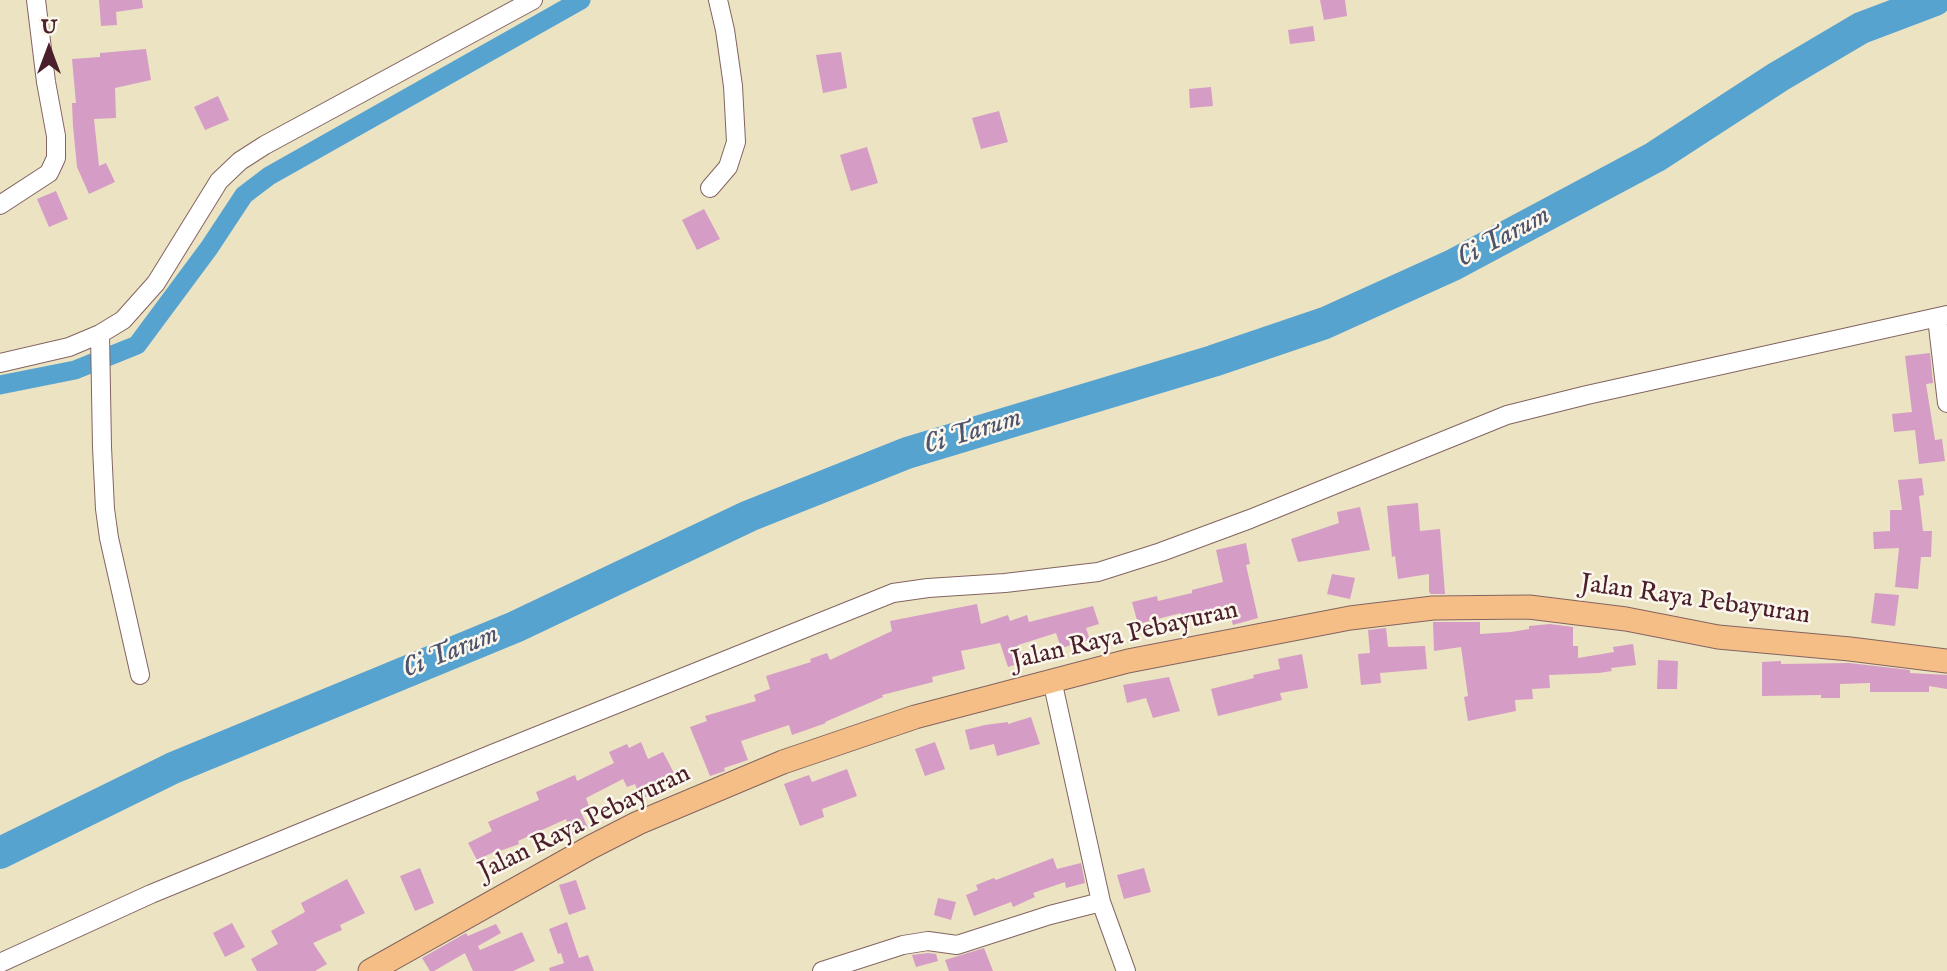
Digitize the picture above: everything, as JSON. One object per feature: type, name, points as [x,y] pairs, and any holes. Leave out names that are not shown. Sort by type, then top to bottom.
[{"type":"main road","name":"Jalan Raya Pebayuran","points":[[370,971],[519,886],[638,823],[783,762],[915,717],[1128,661],[1350,618],[1433,608],[1529,607],[1585,613],[1718,637],[1850,649],[1947,662]]},
{"type":"street","points":[[0,205],[49,173],[56,158],[56,136],[36,0]]},
{"type":"street","points":[[0,363],[101,342],[141,303],[219,181],[240,161],[533,0]]},
{"type":"street","points":[[710,188],[728,167],[734,156],[736,142],[733,86],[718,0]]},
{"type":"street","points":[[0,963],[151,894],[893,593],[1098,572],[1250,519],[1507,415],[1942,316],[1947,403]]},
{"type":"street","points":[[101,342],[103,474],[108,528],[140,675]]},
{"type":"street","points":[[1052,680],[1101,902],[1126,971]]},
{"type":"street","points":[[822,971],[903,945],[934,941],[957,945],[1050,915],[1101,902]]},
{"type":"building","points":[[99,0],[142,0],[143,8],[116,12],[117,25],[101,26]]},
{"type":"building","points":[[1320,0],[1345,0],[1347,16],[1324,20]]},
{"type":"building","points":[[1313,26],[1315,41],[1290,44],[1288,30]]},
{"type":"building","points":[[146,49],[151,80],[115,88],[116,118],[94,119],[99,166],[106,163],[115,182],[89,194],[77,167],[72,59],[100,57],[100,53]]},
{"type":"building","points":[[841,52],[847,88],[823,93],[816,55]]},
{"type":"building","points":[[1211,87],[1213,106],[1190,108],[1189,89]]},
{"type":"building","points":[[218,96],[229,120],[205,130],[194,107]]},
{"type":"building","points":[[999,111],[1008,142],[981,149],[972,118]]},
{"type":"building","points":[[867,147],[878,183],[851,191],[840,155]]},
{"type":"building","points":[[56,191],[68,219],[49,227],[37,199]]},
{"type":"building","points":[[704,209],[720,239],[697,250],[682,220]]},
{"type":"building","points":[[1930,353],[1933,383],[1926,384],[1935,440],[1942,439],[1945,461],[1919,464],[1915,430],[1894,432],[1892,414],[1912,412],[1905,356]]},
{"type":"building","points":[[1922,478],[1924,495],[1919,496],[1923,531],[1932,531],[1931,557],[1921,557],[1918,589],[1895,587],[1899,548],[1874,549],[1873,532],[1890,531],[1890,510],[1902,510],[1898,480]]},
{"type":"building","points":[[1418,503],[1420,531],[1440,529],[1445,594],[1429,592],[1429,574],[1398,579],[1395,556],[1392,557],[1387,506]]},
{"type":"building","points":[[1360,507],[1370,550],[1298,562],[1291,539],[1339,523],[1337,512]]},
{"type":"building","points":[[1246,543],[1250,564],[1246,565],[1258,618],[1233,625],[1229,611],[1182,620],[1181,613],[1138,624],[1132,602],[1157,596],[1158,601],[1223,582],[1216,550]]},
{"type":"building","points":[[1332,574],[1355,578],[1350,599],[1327,594]]},
{"type":"building","points":[[1875,593],[1899,595],[1895,626],[1871,623]]},
{"type":"building","points":[[977,604],[981,624],[1008,615],[1010,621],[1027,615],[1029,622],[1093,606],[1099,624],[1086,628],[1090,640],[1061,648],[1056,633],[1018,645],[1024,662],[1008,667],[1000,643],[961,651],[965,669],[932,677],[933,682],[882,695],[883,697],[826,723],[792,735],[789,725],[741,741],[748,760],[710,776],[690,727],[707,721],[705,716],[756,701],[754,695],[770,689],[766,676],[811,662],[810,659],[827,653],[830,660],[892,631],[890,621]]},
{"type":"building","points":[[1433,622],[1480,622],[1480,634],[1511,632],[1529,629],[1529,626],[1550,624],[1573,627],[1573,646],[1578,646],[1578,658],[1614,652],[1613,647],[1633,644],[1636,665],[1611,668],[1612,671],[1599,673],[1549,675],[1550,688],[1532,689],[1533,699],[1515,700],[1516,711],[1468,721],[1464,697],[1468,696],[1461,647],[1434,651]]},
{"type":"building","points":[[1386,628],[1388,647],[1425,646],[1427,669],[1380,673],[1381,683],[1361,685],[1358,654],[1370,653],[1368,630]]},
{"type":"building","points":[[1302,654],[1308,688],[1280,693],[1282,700],[1218,716],[1211,689],[1280,669],[1278,659]]},
{"type":"building","points":[[1658,660],[1678,661],[1677,689],[1657,689]]},
{"type":"building","points":[[1781,661],[1781,664],[1849,663],[1910,670],[1910,673],[1947,675],[1947,689],[1929,686],[1929,692],[1870,692],[1870,683],[1840,684],[1840,698],[1821,698],[1821,695],[1762,696],[1762,662]]},
{"type":"building","points":[[1169,677],[1180,711],[1153,718],[1146,698],[1127,703],[1123,685]]},
{"type":"building","points":[[1031,717],[1040,744],[997,756],[994,744],[970,750],[965,730],[985,725],[1008,724]]},
{"type":"building","points":[[641,742],[648,759],[663,752],[675,775],[658,784],[661,790],[641,799],[635,784],[627,787],[623,779],[586,798],[589,806],[580,810],[588,828],[572,835],[566,819],[518,841],[519,844],[477,860],[468,843],[492,831],[488,822],[539,800],[536,792],[575,775],[577,781],[614,763],[609,752],[627,744],[629,748]]},
{"type":"building","points":[[935,742],[945,769],[925,776],[915,749]]},
{"type":"building","points":[[847,769],[857,796],[822,809],[824,817],[800,826],[784,784],[809,775],[812,782]]},
{"type":"building","points":[[1053,858],[1057,869],[1081,863],[1085,883],[1066,888],[1065,882],[1033,893],[1035,897],[1013,907],[1011,902],[974,916],[966,895],[978,890],[976,885]]},
{"type":"building","points":[[420,868],[434,903],[415,911],[400,876]]},
{"type":"building","points":[[1144,868],[1151,892],[1124,899],[1117,875]]},
{"type":"building","points":[[347,879],[365,913],[340,925],[342,930],[313,943],[327,964],[315,971],[257,971],[251,959],[278,944],[271,931],[305,912],[301,903]]},
{"type":"building","points":[[576,880],[586,909],[569,915],[559,885]]},
{"type":"building","points":[[938,898],[956,902],[951,920],[934,915]]},
{"type":"building","points":[[567,922],[579,958],[588,955],[594,971],[550,971],[549,968],[564,963],[549,929]]},
{"type":"building","points":[[232,923],[245,947],[225,957],[213,933]]},
{"type":"building","points":[[496,924],[501,933],[478,946],[480,950],[522,932],[535,961],[513,971],[473,971],[465,953],[430,971],[422,958],[466,933],[468,936]]},
{"type":"building","points":[[984,948],[993,971],[949,971],[945,960]]},
{"type":"building","points":[[936,954],[938,961],[916,967],[912,955]]},
{"type":"waterway","points":[[0,385],[75,370],[137,345],[209,248],[244,195],[269,176],[581,0]]},
{"type":"waterway","name":"Ci Tarum","points":[[0,853],[173,768],[515,627],[749,516],[907,453],[1213,361],[1325,323],[1453,265],[1655,157],[1778,77],[1861,28],[1935,0]]}]
